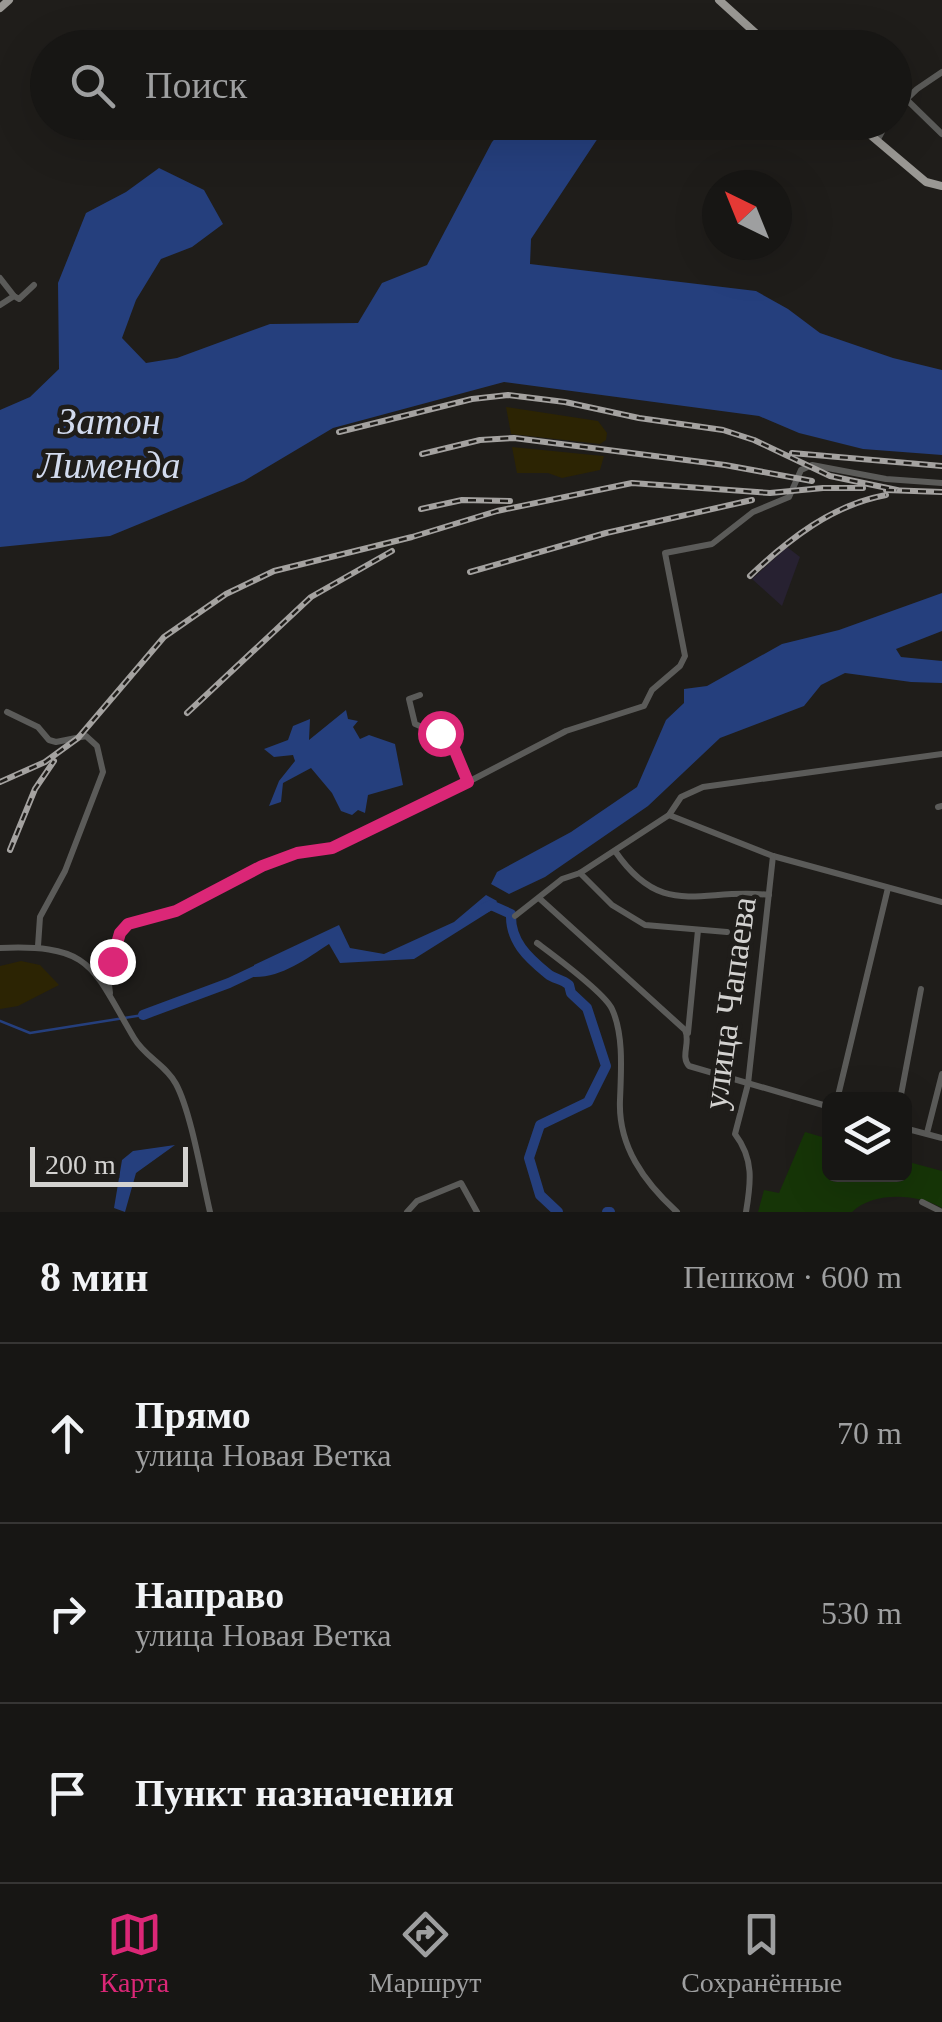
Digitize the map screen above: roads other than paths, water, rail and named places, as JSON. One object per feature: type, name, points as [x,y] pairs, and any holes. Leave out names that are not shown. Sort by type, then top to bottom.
[{"type":"main road","points":[[0,8],[9,0]]},
{"type":"main road","points":[[719,0],[752,30]]},
{"type":"main road","points":[[877,141],[926,182],[942,186]]},
{"type":"street","points":[[912,94],[942,72]]},
{"type":"street","points":[[912,105],[942,134]]},
{"type":"street","points":[[0,278],[19,299],[34,285]]},
{"type":"street","points":[[0,305],[14,296]]},
{"type":"street","points":[[110,994],[106,968],[128,924],[176,911],[262,866],[297,853],[332,848],[566,731],[644,706],[652,690],[680,666],[685,656],[665,553],[712,544],[753,512],[789,497],[801,470],[812,465],[886,479],[942,483]]},
{"type":"street","points":[[420,696],[409,698],[416,724],[440,733],[453,746],[468,782]]},
{"type":"street","points":[[7,712],[38,727],[49,740],[86,736],[97,746],[103,772],[65,870],[40,916],[38,946]]},
{"type":"street","points":[[515,916],[562,879],[580,873],[670,815],[681,797],[703,787],[942,754]]},
{"type":"street","points":[[670,815],[772,856],[942,902]]},
{"type":"street","points":[[615,851],[625,866],[658,892],[680,898],[732,892],[769,895]]},
{"type":"street","name":"улица Чапаева","points":[[746,1212],[750,1161],[736,1134],[748,1084],[772,856]]},
{"type":"street","points":[[580,873],[612,904],[645,926],[727,932]]},
{"type":"street","points":[[840,1092],[888,888]]},
{"type":"street","points":[[539,898],[688,1036]]},
{"type":"street","points":[[698,930],[684,1058],[689,1066],[822,1104]]},
{"type":"street","points":[[537,943],[612,1009],[623,1069],[620,1118],[629,1153],[677,1212]]},
{"type":"street","points":[[0,948],[38,946],[72,955],[85,963],[110,994],[135,1039],[177,1086],[210,1212]]},
{"type":"street","points":[[902,1092],[922,989]]},
{"type":"street","points":[[926,1134],[942,1074]]},
{"type":"street","points":[[912,1130],[942,1138]]},
{"type":"street","points":[[407,1212],[417,1201],[461,1183],[477,1212]]},
{"type":"street","points":[[922,1202],[942,1212]]},
{"type":"water","name":"Затон Лименда","points":[[597,140],[531,239],[530,264],[756,291],[820,333],[942,370],[942,455],[863,449],[799,433],[759,416],[504,382],[333,428],[244,481],[110,536],[0,547],[0,410],[30,397],[59,369],[58,283],[86,213],[126,192],[159,168],[204,190],[223,224],[192,247],[161,259],[136,300],[122,338],[146,363],[177,358],[270,324],[358,323],[382,283],[427,265],[492,142]]},
{"type":"water","points":[[942,593],[942,631],[896,649],[901,657],[942,661],[942,683],[845,673],[821,685],[804,706],[720,738],[648,806],[545,877],[509,894],[491,884],[497,872],[571,832],[637,787],[666,720],[684,703],[684,689],[707,686],[782,644],[839,630]]},
{"type":"water","points":[[346,710],[348,719],[358,721],[353,727],[360,739],[369,735],[395,744],[403,785],[368,795],[365,813],[358,810],[352,815],[341,811],[311,768],[283,783],[281,802],[269,806],[279,781],[295,761],[293,755],[274,757],[264,749],[288,740],[293,726],[310,719],[309,740]]},
{"type":"water","points":[[486,895],[497,901],[492,910],[414,959],[340,963],[329,944],[283,971],[253,977],[254,965],[339,925],[350,948],[384,954],[454,922]]},
{"type":"water","points":[[175,1145],[136,1173],[125,1212],[114,1208],[122,1160],[133,1151]]},
{"type":"waterway","points":[[483,909],[491,905],[511,914],[513,932],[527,955],[548,974],[569,985],[571,993],[587,1008],[606,1066],[588,1102],[540,1125],[529,1158],[540,1195],[558,1212]]},
{"type":"waterway","points":[[143,1015],[265,966]]},
{"type":"waterway","points":[[0,1021],[30,1033],[143,1015]]},
{"type":"railway","points":[[339,432],[472,399],[508,395],[723,430],[754,440],[830,476],[897,490]]},
{"type":"railway","points":[[422,454],[480,440],[514,438],[725,465],[812,481]]},
{"type":"railway","points":[[792,453],[942,466]]},
{"type":"railway","points":[[0,782],[45,762],[78,738],[164,637],[226,594],[274,571],[412,537],[497,511],[632,483],[770,493],[863,488]]},
{"type":"railway","points":[[886,490],[942,492]]},
{"type":"railway","points":[[750,576],[812,525],[847,507],[886,495]]},
{"type":"railway","points":[[421,509],[462,500],[510,501]]},
{"type":"railway","points":[[470,572],[606,533],[752,500]]},
{"type":"railway","points":[[187,713],[311,597],[392,551]]},
{"type":"railway","points":[[10,850],[35,789],[54,761]]}]
